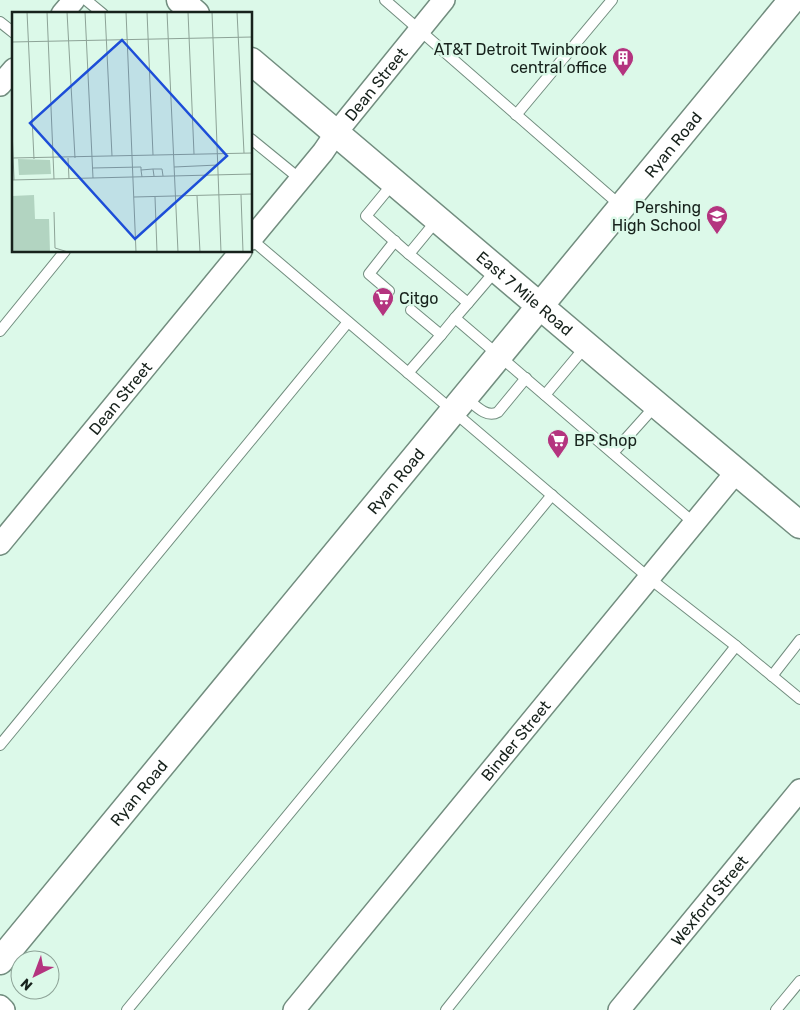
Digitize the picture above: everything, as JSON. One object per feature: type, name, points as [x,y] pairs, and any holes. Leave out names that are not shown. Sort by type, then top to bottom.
[{"type":"street","points":[[64,12],[74,0]]},
{"type":"street","points":[[180,0],[194,12]]},
{"type":"street","name":"Dean Street","points":[[252,238],[444,0]]},
{"type":"street","name":"Ryan Road","points":[[0,961],[792,0]]},
{"type":"street","name":"East 7 Mile Road","points":[[252,62],[800,525]]},
{"type":"street","points":[[0,85],[12,71]]},
{"type":"street","name":"Dean Street","points":[[0,544],[240,252]]},
{"type":"street","name":"Binder Street","points":[[294,1010],[737,471]]},
{"type":"street","name":"Wexford Street","points":[[618,1010],[800,790]]},
{"type":"street","points":[[0,1006],[4,1010]]},
{"type":"lane","points":[[86,0],[101,12]]},
{"type":"lane","points":[[385,0],[622,206]]},
{"type":"lane","points":[[516,115],[612,0]]},
{"type":"lane","points":[[0,22],[12,31]]},
{"type":"lane","points":[[252,140],[300,179]]},
{"type":"lane","points":[[394,182],[366,216],[445,289],[468,303]]},
{"type":"lane","points":[[409,254],[438,219]]},
{"type":"lane","points":[[252,240],[408,373],[459,404],[493,415],[498,412],[526,378]]},
{"type":"lane","points":[[389,291],[368,274],[395,241]]},
{"type":"lane","points":[[0,331],[64,252]]},
{"type":"lane","points":[[408,373],[497,269]]},
{"type":"lane","points":[[411,310],[441,335]]},
{"type":"lane","points":[[421,319],[428,310]]},
{"type":"lane","points":[[455,318],[694,523]]},
{"type":"lane","points":[[0,745],[348,322]]},
{"type":"lane","points":[[545,395],[586,345]]},
{"type":"lane","points":[[459,404],[552,496],[649,578],[736,646],[800,700]]},
{"type":"lane","points":[[613,453],[656,405]]},
{"type":"lane","points":[[127,1010],[552,496]]},
{"type":"lane","points":[[772,676],[800,640]]},
{"type":"lane","points":[[446,1010],[736,646]]},
{"type":"lane","points":[[776,1010],[800,981]]},
{"type":"place","name":"AT&T Detroit Twinbrook central office","points":[[623,77]]},
{"type":"place","name":"Pershing High School","points":[[717,235]]},
{"type":"place","name":"Citgo","points":[[383,317]]},
{"type":"place","name":"BP Shop","points":[[558,459]]}]
